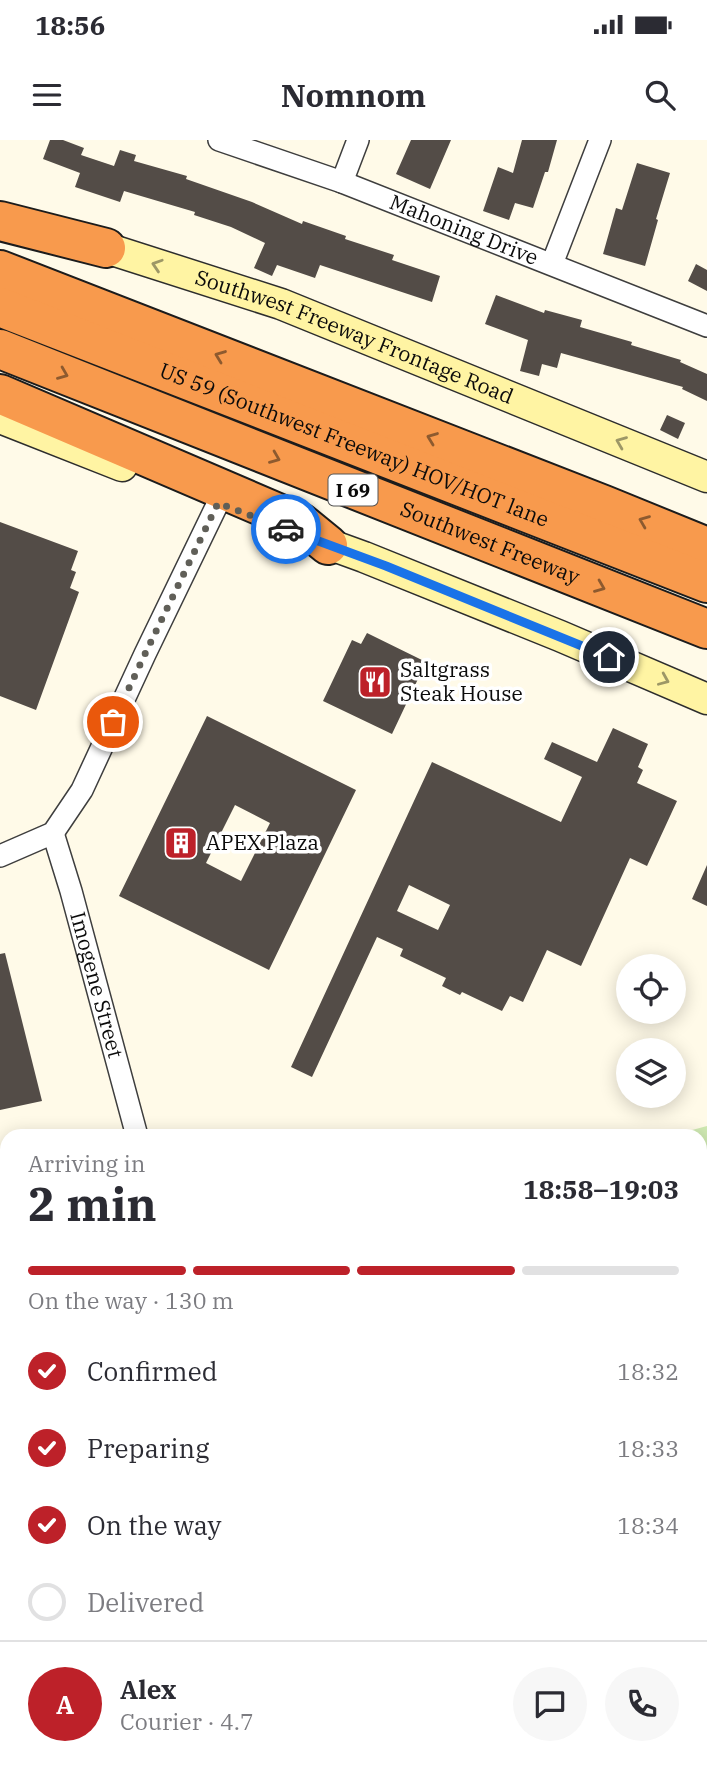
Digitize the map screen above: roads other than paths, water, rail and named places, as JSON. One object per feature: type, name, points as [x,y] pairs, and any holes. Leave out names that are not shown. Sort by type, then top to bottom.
[{"type":"highway","points":[[0,221],[106,248]]},
{"type":"highway","points":[[0,270],[579,495],[707,548]]},
{"type":"highway","name":"US 59 (Southwest Freeway) HOV/HOT lane","points":[[0,307],[707,583]]},
{"type":"highway","name":"Southwest Freeway","points":[[0,349],[707,629]]},
{"type":"highway","points":[[0,394],[301,523],[328,545]]},
{"type":"main road","name":"Southwest Freeway Frontage Road","points":[[0,206],[106,248],[281,304],[707,477]]},
{"type":"main road","points":[[0,418],[376,562],[707,699]]},
{"type":"street","name":"Mahoning Drive","points":[[219,140],[342,183],[707,326]]},
{"type":"street","points":[[342,183],[358,140]]},
{"type":"street","points":[[552,264],[600,140]]},
{"type":"street","points":[[0,856],[52,833],[82,790],[150,641],[218,503]]},
{"type":"street","name":"Imogene Street","points":[[52,833],[71,891],[135,1129]]},
{"type":"place","name":"Saltgrass Steak House","points":[[375,682]]},
{"type":"place","name":"APEX Plaza","points":[[181,843]]}]
